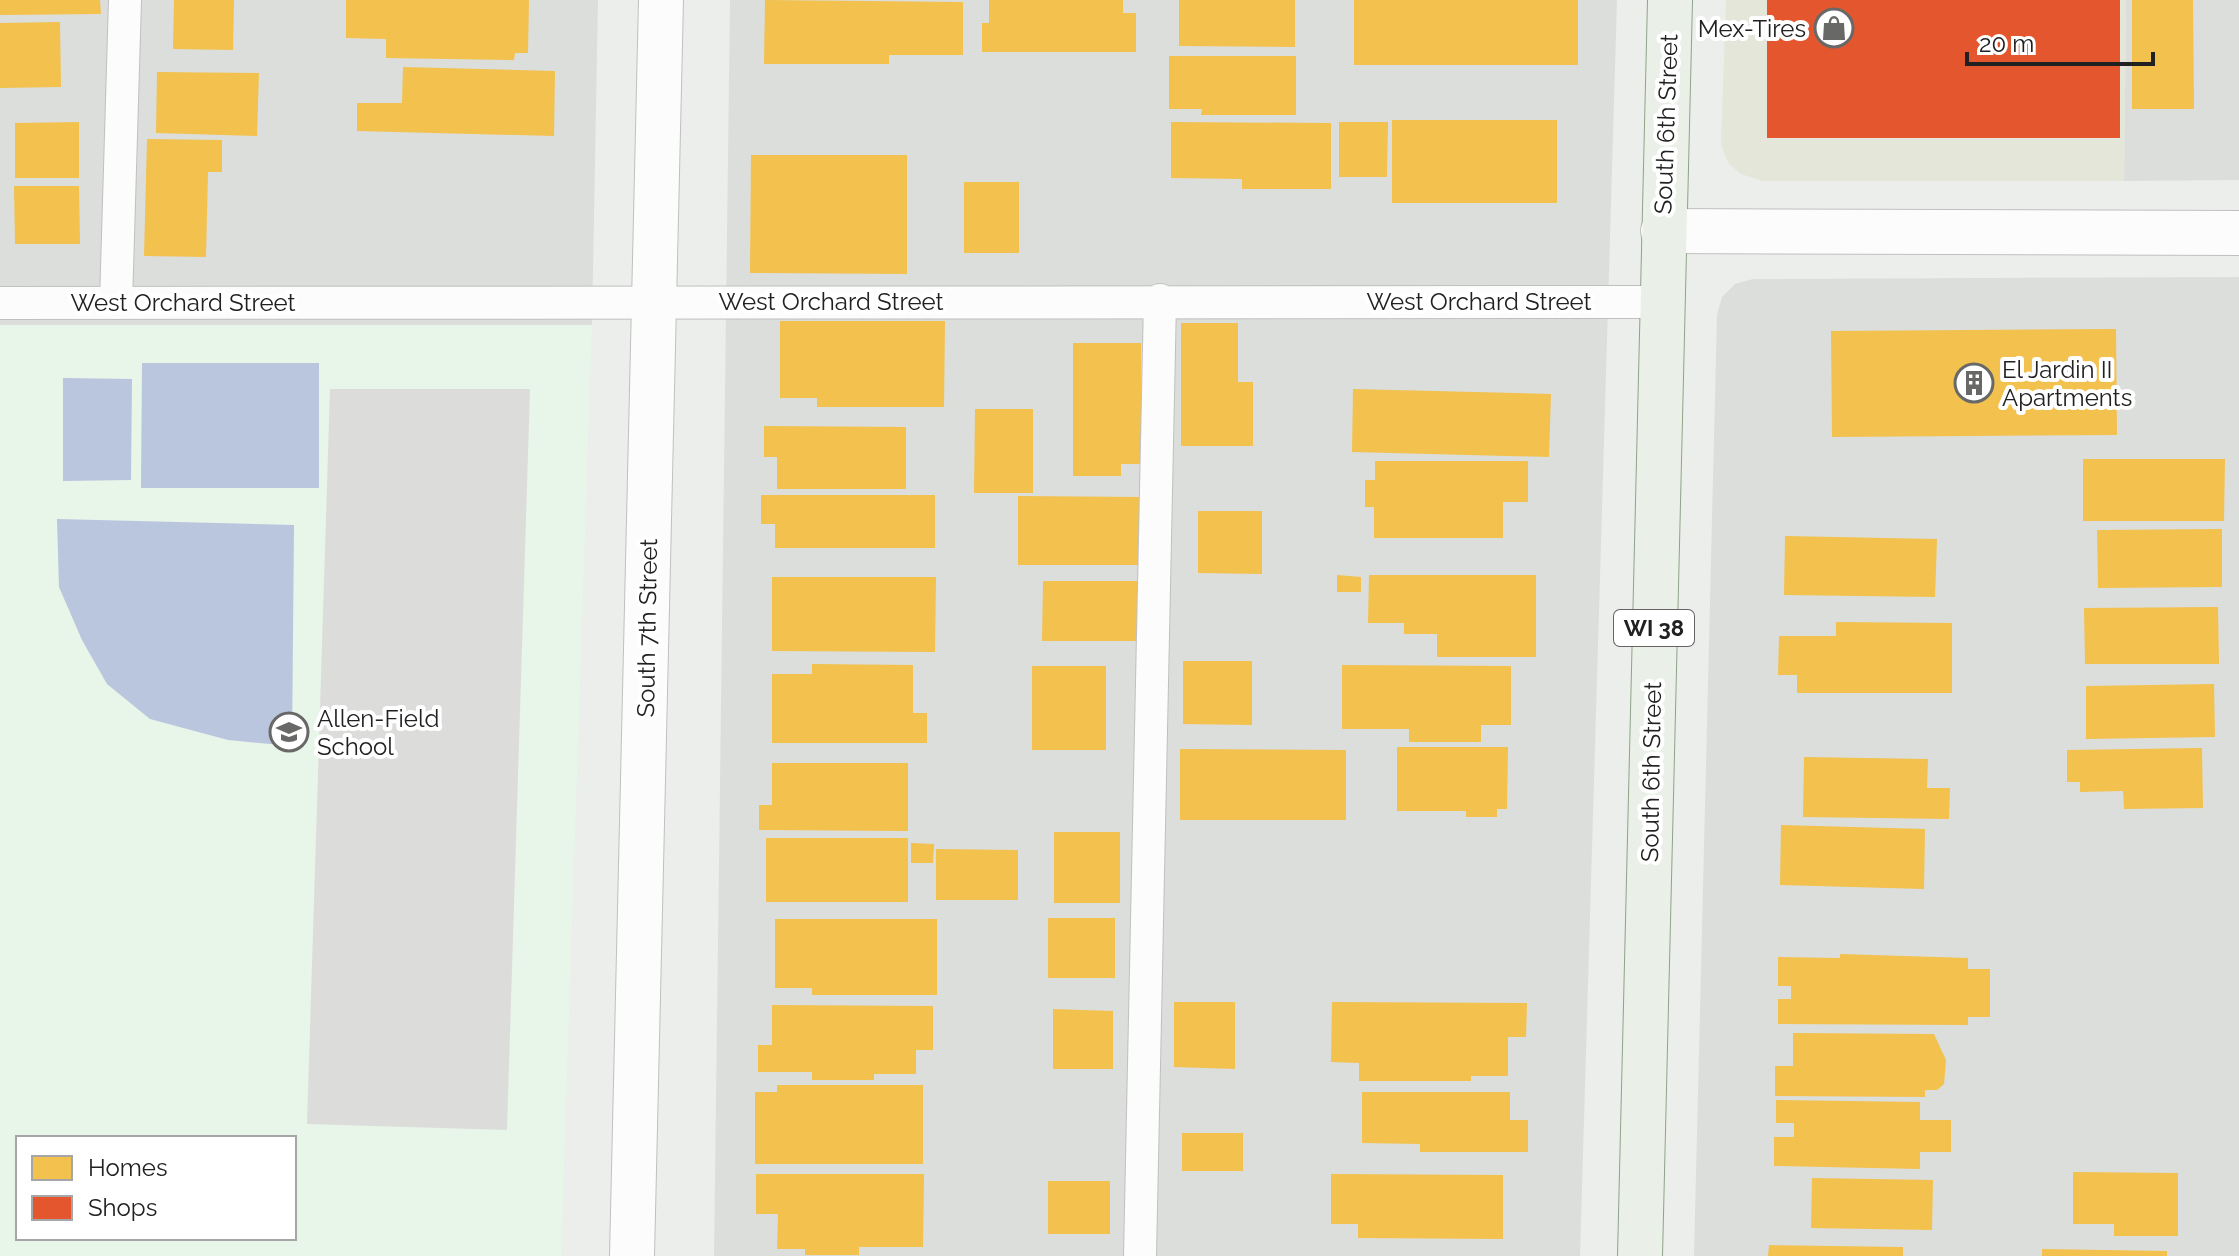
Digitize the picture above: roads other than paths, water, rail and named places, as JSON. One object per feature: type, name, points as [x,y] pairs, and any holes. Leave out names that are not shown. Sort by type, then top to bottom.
[{"type":"main road","name":"South 6th Street","points":[[1640,1256],[1670,0]]},
{"type":"street","name":"South 7th Street","points":[[632,1256],[661,0]]},
{"type":"street","points":[[1663,231],[2239,233]]},
{"type":"lane","points":[[116,303],[125,0]]},
{"type":"lane","points":[[1140,1256],[1160,300]]},
{"type":"lane","name":"West Orchard Street","points":[[0,303],[1661,302]]},
{"type":"place","name":"Mex-Tires","points":[[1834,28]]},
{"type":"place","name":"El Jardin II Apartments","points":[[1974,383]]},
{"type":"place","name":"Allen-Field School","points":[[289,732]]}]
